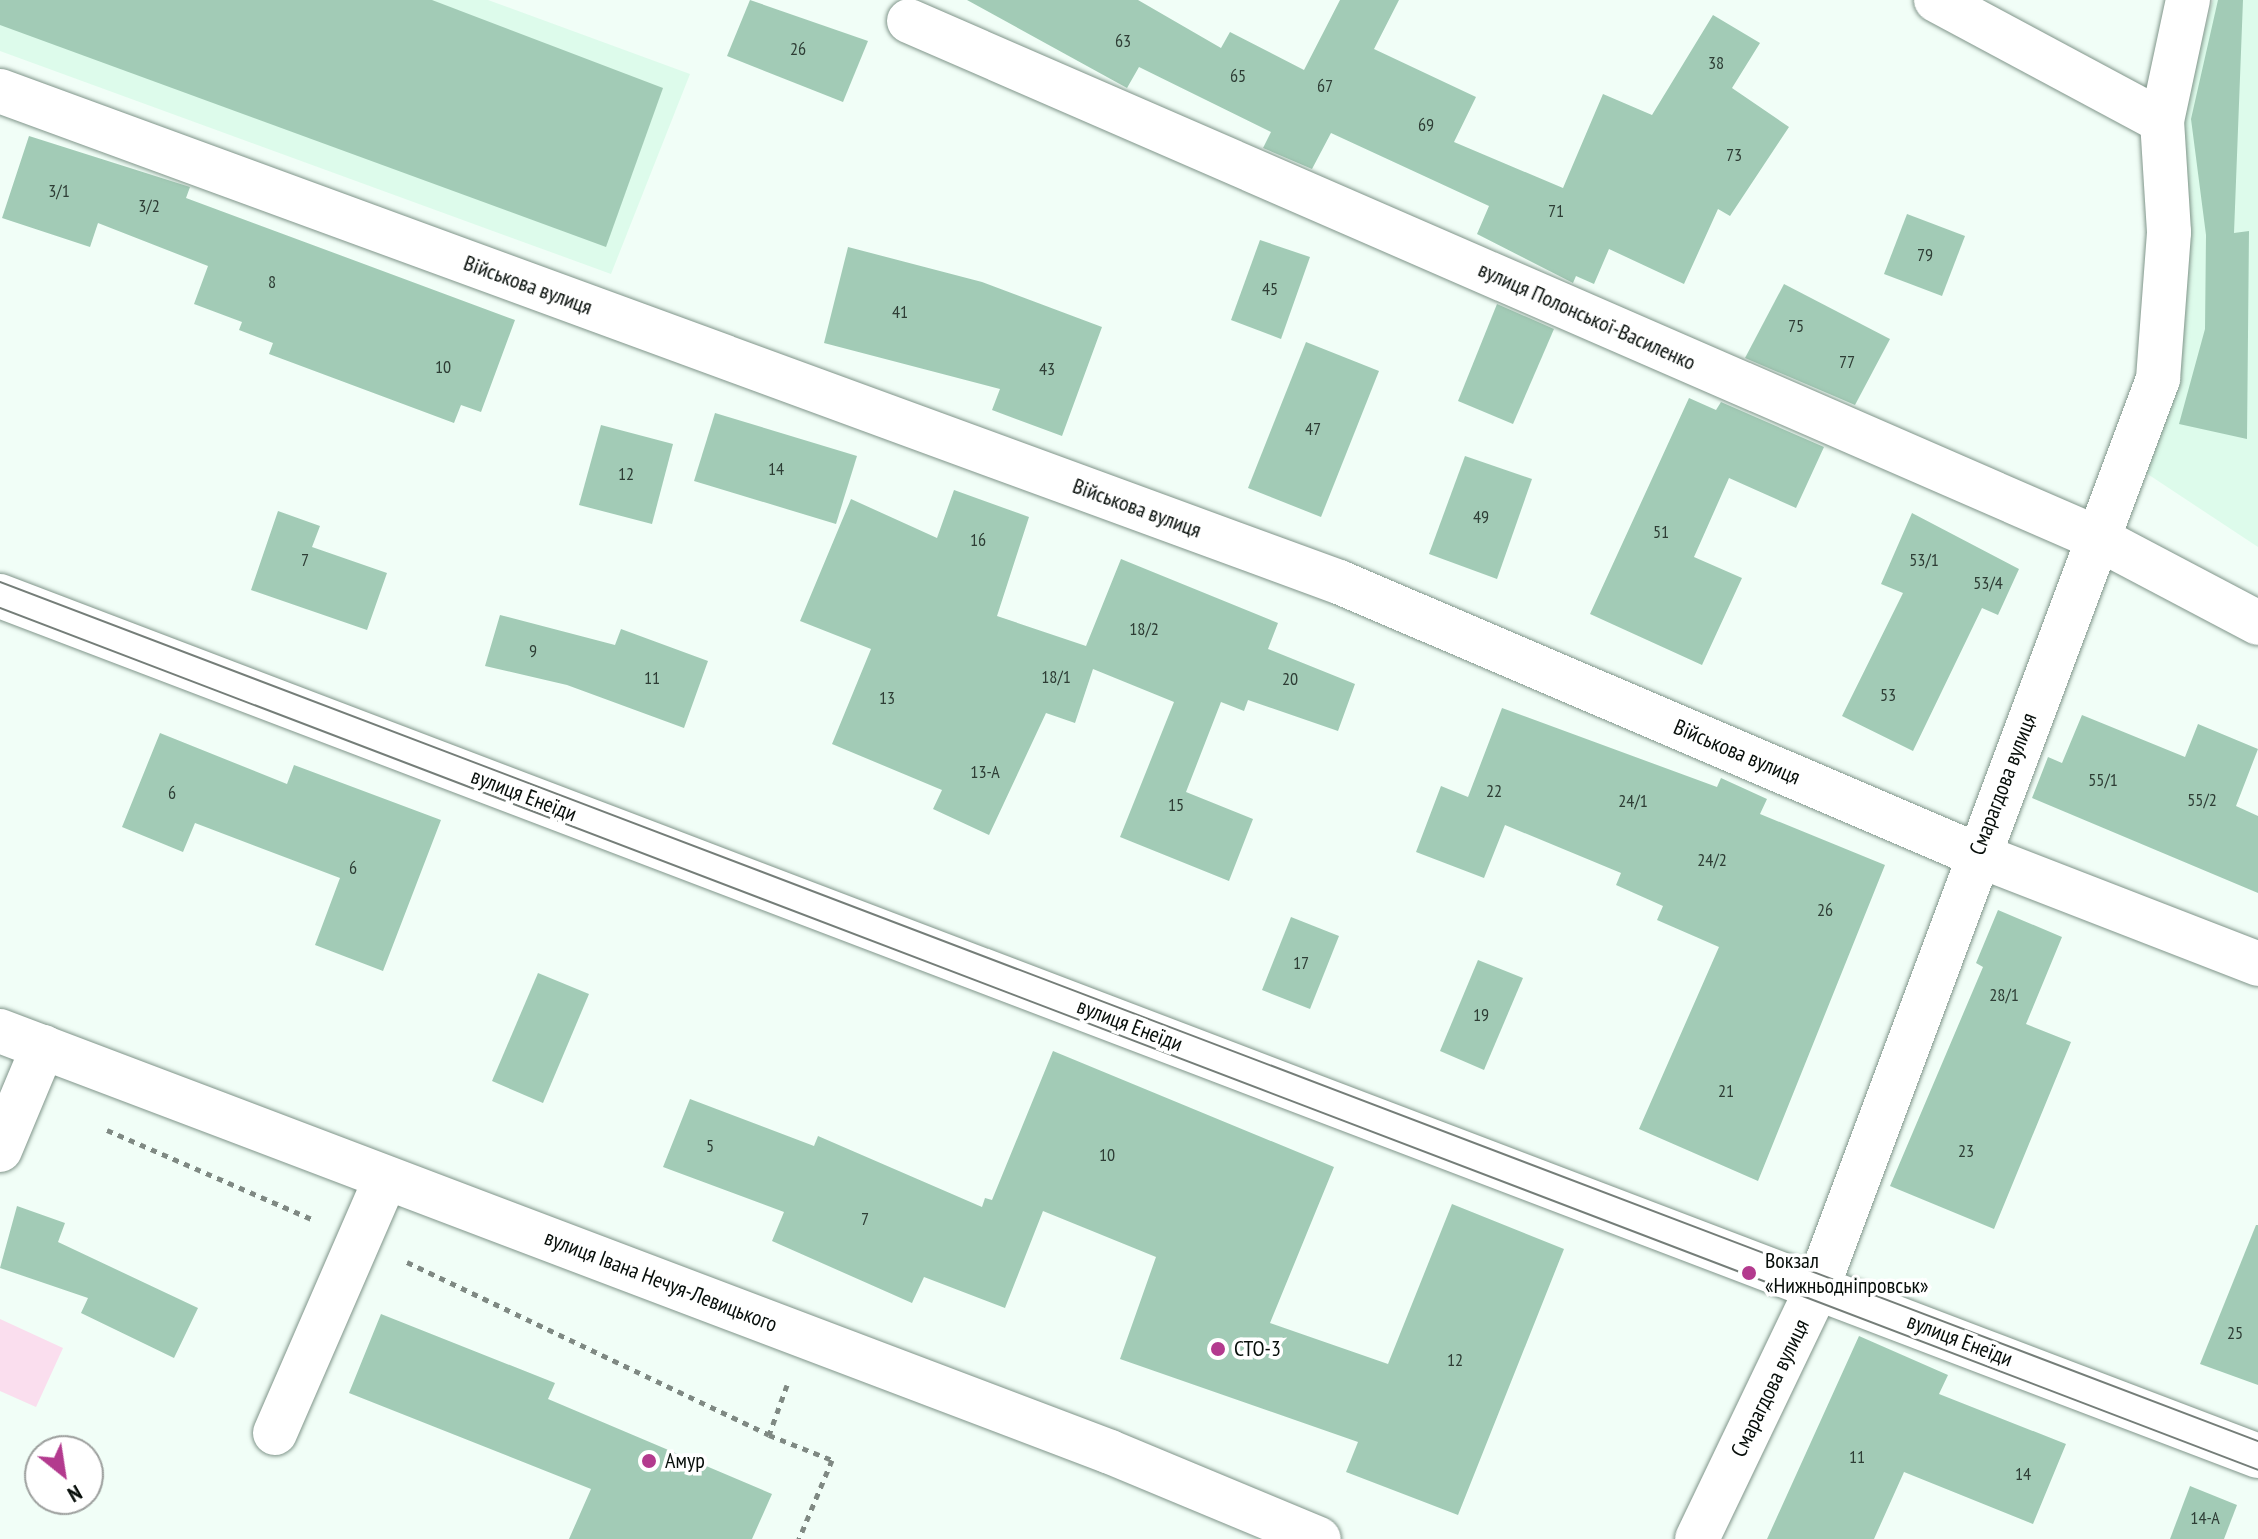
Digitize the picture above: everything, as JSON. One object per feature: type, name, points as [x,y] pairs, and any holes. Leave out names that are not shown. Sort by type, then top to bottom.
[{"type":"street","points":[[1936,0],[2162,121]]},
{"type":"street","name":"Смарагдова вулиця","points":[[1697,1539],[1818,1286],[1975,854],[2099,539],[2158,379],[2169,232],[2162,121],[2188,0]]},
{"type":"street","name":"вулиця Полонської-Василенко","points":[[909,21],[2099,539],[2258,623]]},
{"type":"street","name":"Військова вулиця","points":[[0,91],[1339,582],[1975,854],[2258,964]]},
{"type":"street","name":"вулиця Енеїди","points":[[0,596],[2258,1456]]},
{"type":"street","name":"вулиця Івана Нечуя-Левицького","points":[[0,1031],[805,1335],[1319,1539]]},
{"type":"street","points":[[0,1150],[43,1047]]},
{"type":"street","points":[[275,1433],[386,1178]]},
{"type":"path","points":[[799,1539],[832,1460],[769,1435],[805,1335]]},
{"type":"shaded area","points":[[0,0],[488,0],[690,74],[611,274],[0,51]]},
{"type":"shaded area","points":[[2213,0],[2258,0],[2258,547],[2143,471],[2181,119]]},
{"type":"shaded area","points":[[0,1319],[63,1348],[36,1407],[0,1391]]},
{"type":"building","points":[[0,0],[432,0],[663,88],[606,247],[0,25]]},
{"type":"building","points":[[750,0],[868,41],[843,102],[727,56]]},
{"type":"building","points":[[967,0],[1138,0],[1221,48],[1230,32],[1304,70],[1340,0],[1399,0],[1374,49],[1476,97],[1454,142],[1563,188],[1603,94],[1652,115],[1713,15],[1760,43],[1732,88],[1789,127],[1730,216],[1718,209],[1684,284],[1609,249],[1594,284],[1576,276],[1573,283],[1477,234],[1489,206],[1331,133],[1312,169],[1263,148],[1271,132],[1139,67],[1127,88]]},
{"type":"building","points":[[2218,0],[2243,0],[2234,233],[2249,231],[2247,439],[2179,424],[2205,329],[2206,235],[2191,119]]},
{"type":"building","points":[[29,136],[190,187],[186,198],[515,320],[481,412],[461,405],[454,423],[269,354],[273,343],[239,330],[242,322],[194,304],[208,266],[98,223],[90,247],[2,218]]},
{"type":"building","points":[[1907,214],[1965,236],[1942,296],[1884,274]]},
{"type":"building","points":[[1260,240],[1310,257],[1281,339],[1231,320]]},
{"type":"building","points":[[848,247],[982,282],[1102,327],[1062,436],[992,410],[1000,389],[824,343]]},
{"type":"building","points":[[1784,284],[1890,339],[1855,405],[1745,358]]},
{"type":"building","points":[[1497,304],[1554,329],[1513,424],[1458,401]]},
{"type":"building","points":[[1306,342],[1379,371],[1321,517],[1248,488]]},
{"type":"building","points":[[1689,398],[1716,410],[1721,402],[1824,447],[1796,508],[1729,478],[1694,557],[1742,578],[1702,665],[1590,614]]},
{"type":"building","points":[[715,413],[857,456],[836,524],[694,481]]},
{"type":"building","points":[[601,425],[673,444],[652,524],[579,505]]},
{"type":"building","points":[[1465,456],[1532,479],[1497,579],[1429,554]]},
{"type":"building","points":[[954,490],[1029,517],[997,616],[1086,646],[1121,559],[1278,623],[1268,649],[1355,684],[1338,731],[1248,700],[1244,711],[1221,702],[1186,792],[1253,819],[1229,881],[1120,837],[1174,702],[1093,669],[1075,723],[1046,713],[989,835],[933,809],[942,790],[832,744],[871,649],[800,621],[851,499],[937,538]]},
{"type":"building","points":[[278,511],[320,526],[312,547],[387,573],[367,630],[251,590]]},
{"type":"building","points":[[1912,513],[2019,569],[1998,615],[1982,608],[1913,751],[1842,716],[1903,593],[1881,584]]},
{"type":"building","points":[[500,615],[615,645],[621,629],[708,661],[684,728],[567,685],[485,666]]},
{"type":"building","points":[[1502,708],[1717,787],[1721,778],[1767,799],[1760,814],[1885,865],[1758,1181],[1639,1129],[1719,947],[1657,920],[1663,906],[1616,885],[1621,873],[1505,825],[1484,878],[1416,852],[1441,786],[1468,797]]},
{"type":"building","points":[[2082,715],[2185,757],[2198,724],[2258,749],[2236,806],[2258,816],[2258,893],[2032,798],[2048,757],[2062,763]]},
{"type":"building","points":[[160,733],[287,784],[294,765],[441,820],[383,971],[315,945],[340,878],[195,823],[183,852],[122,827]]},
{"type":"building","points":[[1998,910],[2062,937],[2026,1024],[2071,1042],[1994,1229],[1890,1186],[1983,967],[1976,963]]},
{"type":"building","points":[[1291,917],[1339,936],[1310,1009],[1262,990]]},
{"type":"building","points":[[1478,960],[1523,978],[1484,1070],[1440,1051]]},
{"type":"building","points":[[538,973],[589,994],[543,1103],[492,1081]]},
{"type":"building","points":[[1053,1051],[1334,1167],[1270,1323],[1388,1364],[1452,1204],[1564,1249],[1458,1515],[1346,1472],[1358,1442],[1120,1359],[1156,1257],[1043,1211],[1005,1308],[924,1277],[912,1303],[772,1241],[784,1212],[663,1167],[690,1099],[814,1146],[818,1136],[982,1207],[985,1198],[992,1200]]},
{"type":"building","points":[[17,1206],[65,1223],[58,1242],[198,1308],[174,1358],[81,1313],[88,1298],[0,1268]]},
{"type":"building","points":[[2258,1225],[2258,1385],[2200,1364]]},
{"type":"building","points":[[381,1314],[555,1383],[548,1399],[772,1494],[752,1539],[569,1539],[591,1489],[349,1393]]},
{"type":"building","points":[[1859,1336],[1948,1375],[1939,1394],[2066,1444],[2033,1524],[1904,1472],[1874,1539],[1767,1539]]},
{"type":"building","points":[[2190,1486],[2237,1505],[2224,1539],[2170,1539]]},
{"type":"tram line","points":[[0,582],[2258,1441]]},
{"type":"tram line","points":[[0,608],[2258,1470]]},
{"type":"place","name":"Вокзал «Нижньодніпровськ»","points":[[1749,1273]]},
{"type":"place","name":"СТО-3","points":[[1218,1349]]},
{"type":"place","name":"Амур","points":[[649,1461]]}]
